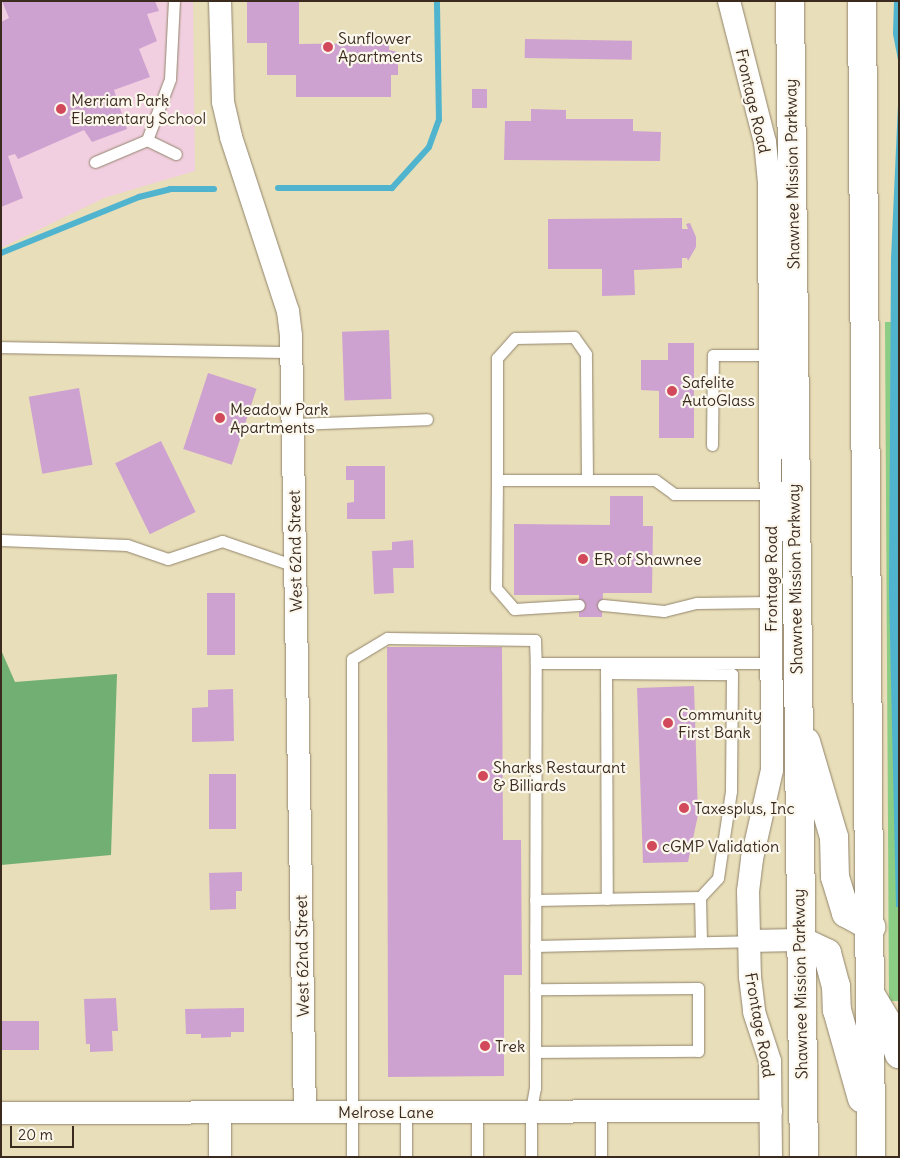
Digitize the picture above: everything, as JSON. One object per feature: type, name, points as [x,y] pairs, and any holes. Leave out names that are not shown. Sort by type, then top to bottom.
[{"type":"highway","name":"Shawnee Mission Parkway","points":[[790,1],[799,940],[804,1157]]},
{"type":"highway","points":[[862,1],[871,927],[871,1157]]},
{"type":"highway","points":[[797,712],[834,837],[835,877],[846,913],[871,927]]},
{"type":"highway","points":[[799,940],[827,953],[836,986],[837,1010],[871,1129]]},
{"type":"highway","points":[[871,995],[889,1025],[899,1054]]},
{"type":"street","name":"West 62nd Street","points":[[220,1],[224,102],[231,137],[288,311],[292,352],[305,1112]]},
{"type":"street","name":"Frontage Road","points":[[729,1],[765,142],[769,182],[772,770],[752,859],[749,941],[754,1012],[770,1061],[770,1157]]},
{"type":"street","points":[[749,941],[799,940]]},
{"type":"street","name":"Melrose Lane","points":[[1,1113],[476,1112],[531,1110],[771,1111]]},
{"type":"street","points":[[220,1113],[220,1157]]},
{"type":"lane","points":[[95,162],[147,140],[170,79],[174,1]]},
{"type":"lane","points":[[147,140],[176,154]]},
{"type":"lane","points":[[579,605],[514,609],[496,588],[497,358],[515,338],[574,337],[586,354],[587,480]]},
{"type":"lane","points":[[1,348],[292,352]]},
{"type":"lane","points":[[712,446],[713,354],[770,355]]},
{"type":"lane","points":[[293,424],[427,419]]},
{"type":"lane","points":[[497,480],[655,480],[674,494],[771,494]]},
{"type":"lane","points":[[1,540],[127,545],[168,558],[222,541],[295,566]]},
{"type":"lane","points":[[602,605],[664,611],[697,603],[771,602]]},
{"type":"lane","points":[[352,1157],[352,659],[387,638],[536,640],[536,989],[531,1157]]},
{"type":"lane","points":[[536,662],[606,668],[732,674],[731,791],[718,878],[700,898],[701,942]]},
{"type":"lane","points":[[606,668],[771,663]]},
{"type":"lane","points":[[606,668],[607,899]]},
{"type":"lane","points":[[536,900],[700,898]]},
{"type":"lane","points":[[536,946],[749,941]]},
{"type":"lane","points":[[535,1052],[698,1051],[698,988],[536,989]]},
{"type":"lane","points":[[601,1110],[601,1157]]},
{"type":"lane","points":[[406,1112],[406,1157]]},
{"type":"lane","points":[[476,1112],[477,1157]]},
{"type":"shaded area","points":[[1,1],[193,1],[195,171],[104,198],[1,248]]},
{"type":"green space","points":[[885,322],[899,322],[899,1001],[889,1001]]},
{"type":"green space","points":[[1,650],[15,682],[117,674],[111,855],[1,865]]},
{"type":"water","points":[[894,1],[899,1],[899,65],[893,34]]},
{"type":"water","points":[[899,83],[899,907],[896,907],[889,591],[891,259]]},
{"type":"building","name":"Merriam Park Elementary School","points":[[2,1],[155,1],[159,11],[147,14],[157,41],[139,49],[150,77],[114,90],[127,129],[92,142],[84,130],[18,159],[15,154],[8,156],[23,198],[1,207],[1,22],[9,18]]},
{"type":"building","name":"Sunflower Apartments","points":[[247,1],[299,1],[299,44],[389,43],[389,50],[398,52],[398,75],[391,75],[391,97],[296,97],[296,75],[267,75],[267,43],[247,43]]},
{"type":"building","points":[[525,39],[632,41],[632,60],[525,58]]},
{"type":"building","points":[[472,89],[487,89],[487,108],[472,108]]},
{"type":"building","points":[[531,109],[566,110],[566,119],[633,119],[633,131],[661,132],[660,161],[504,160],[505,121],[531,121]]},
{"type":"building","points":[[682,218],[682,229],[688,229],[686,224],[690,223],[696,237],[696,247],[688,261],[687,258],[682,258],[682,268],[634,270],[635,295],[602,296],[602,269],[548,269],[548,219]]},
{"type":"building","points":[[389,330],[391,399],[344,401],[342,332]]},
{"type":"building","name":"Safelite AutoGlass","points":[[668,343],[694,343],[694,438],[659,438],[659,391],[641,390],[641,360],[668,360]]},
{"type":"building","name":"Meadow Park Apartments","points":[[208,373],[257,389],[232,465],[183,449]]},
{"type":"building","points":[[79,388],[93,465],[42,474],[29,397]]},
{"type":"building","points":[[161,441],[196,512],[150,534],[115,463]]},
{"type":"building","points":[[346,466],[385,466],[385,519],[347,519],[347,503],[354,502],[354,480],[346,480]]},
{"type":"building","name":"ER of Shawnee","points":[[610,496],[643,496],[643,526],[653,526],[652,593],[603,593],[602,617],[579,617],[579,595],[514,595],[514,524],[610,525]]},
{"type":"building","points":[[413,540],[414,568],[393,568],[394,593],[374,594],[372,551],[392,550],[392,542]]},
{"type":"building","points":[[207,593],[235,593],[235,655],[207,655]]},
{"type":"building","points":[[387,647],[502,647],[503,840],[521,840],[522,975],[504,975],[504,1076],[388,1077]]},
{"type":"building","points":[[694,686],[698,815],[688,862],[643,863],[637,688]]},
{"type":"building","points":[[233,689],[234,741],[192,742],[192,708],[208,707],[208,690]]},
{"type":"building","points":[[209,774],[236,774],[236,829],[209,829]]},
{"type":"building","points":[[242,872],[242,891],[236,891],[236,909],[210,910],[209,873]]},
{"type":"building","points":[[116,998],[118,1031],[112,1031],[113,1051],[90,1052],[90,1044],[86,1044],[84,999]]},
{"type":"building","points":[[244,1008],[244,1032],[231,1032],[231,1037],[201,1038],[201,1034],[186,1034],[185,1009]]},
{"type":"building","points":[[1,1021],[39,1021],[39,1050],[1,1050]]},
{"type":"waterway","points":[[278,188],[392,188],[429,147],[439,120],[437,1]]},
{"type":"waterway","points":[[1,253],[139,197],[170,189],[214,189]]},
{"type":"place","name":"Sunflower Apartments","points":[[328,47]]},
{"type":"place","name":"Merriam Park Elementary School","points":[[61,109]]},
{"type":"place","name":"Safelite AutoGlass","points":[[672,391]]},
{"type":"place","name":"Meadow Park Apartments","points":[[220,418]]},
{"type":"place","name":"ER of Shawnee","points":[[583,559]]},
{"type":"place","name":"Community First Bank","points":[[668,723]]},
{"type":"place","name":"Sharks Restaurant & Billiards","points":[[483,776]]},
{"type":"place","name":"Taxesplus, Inc","points":[[684,808]]},
{"type":"place","name":"cGMP Validation","points":[[652,846]]},
{"type":"place","name":"Trek","points":[[485,1046]]}]
